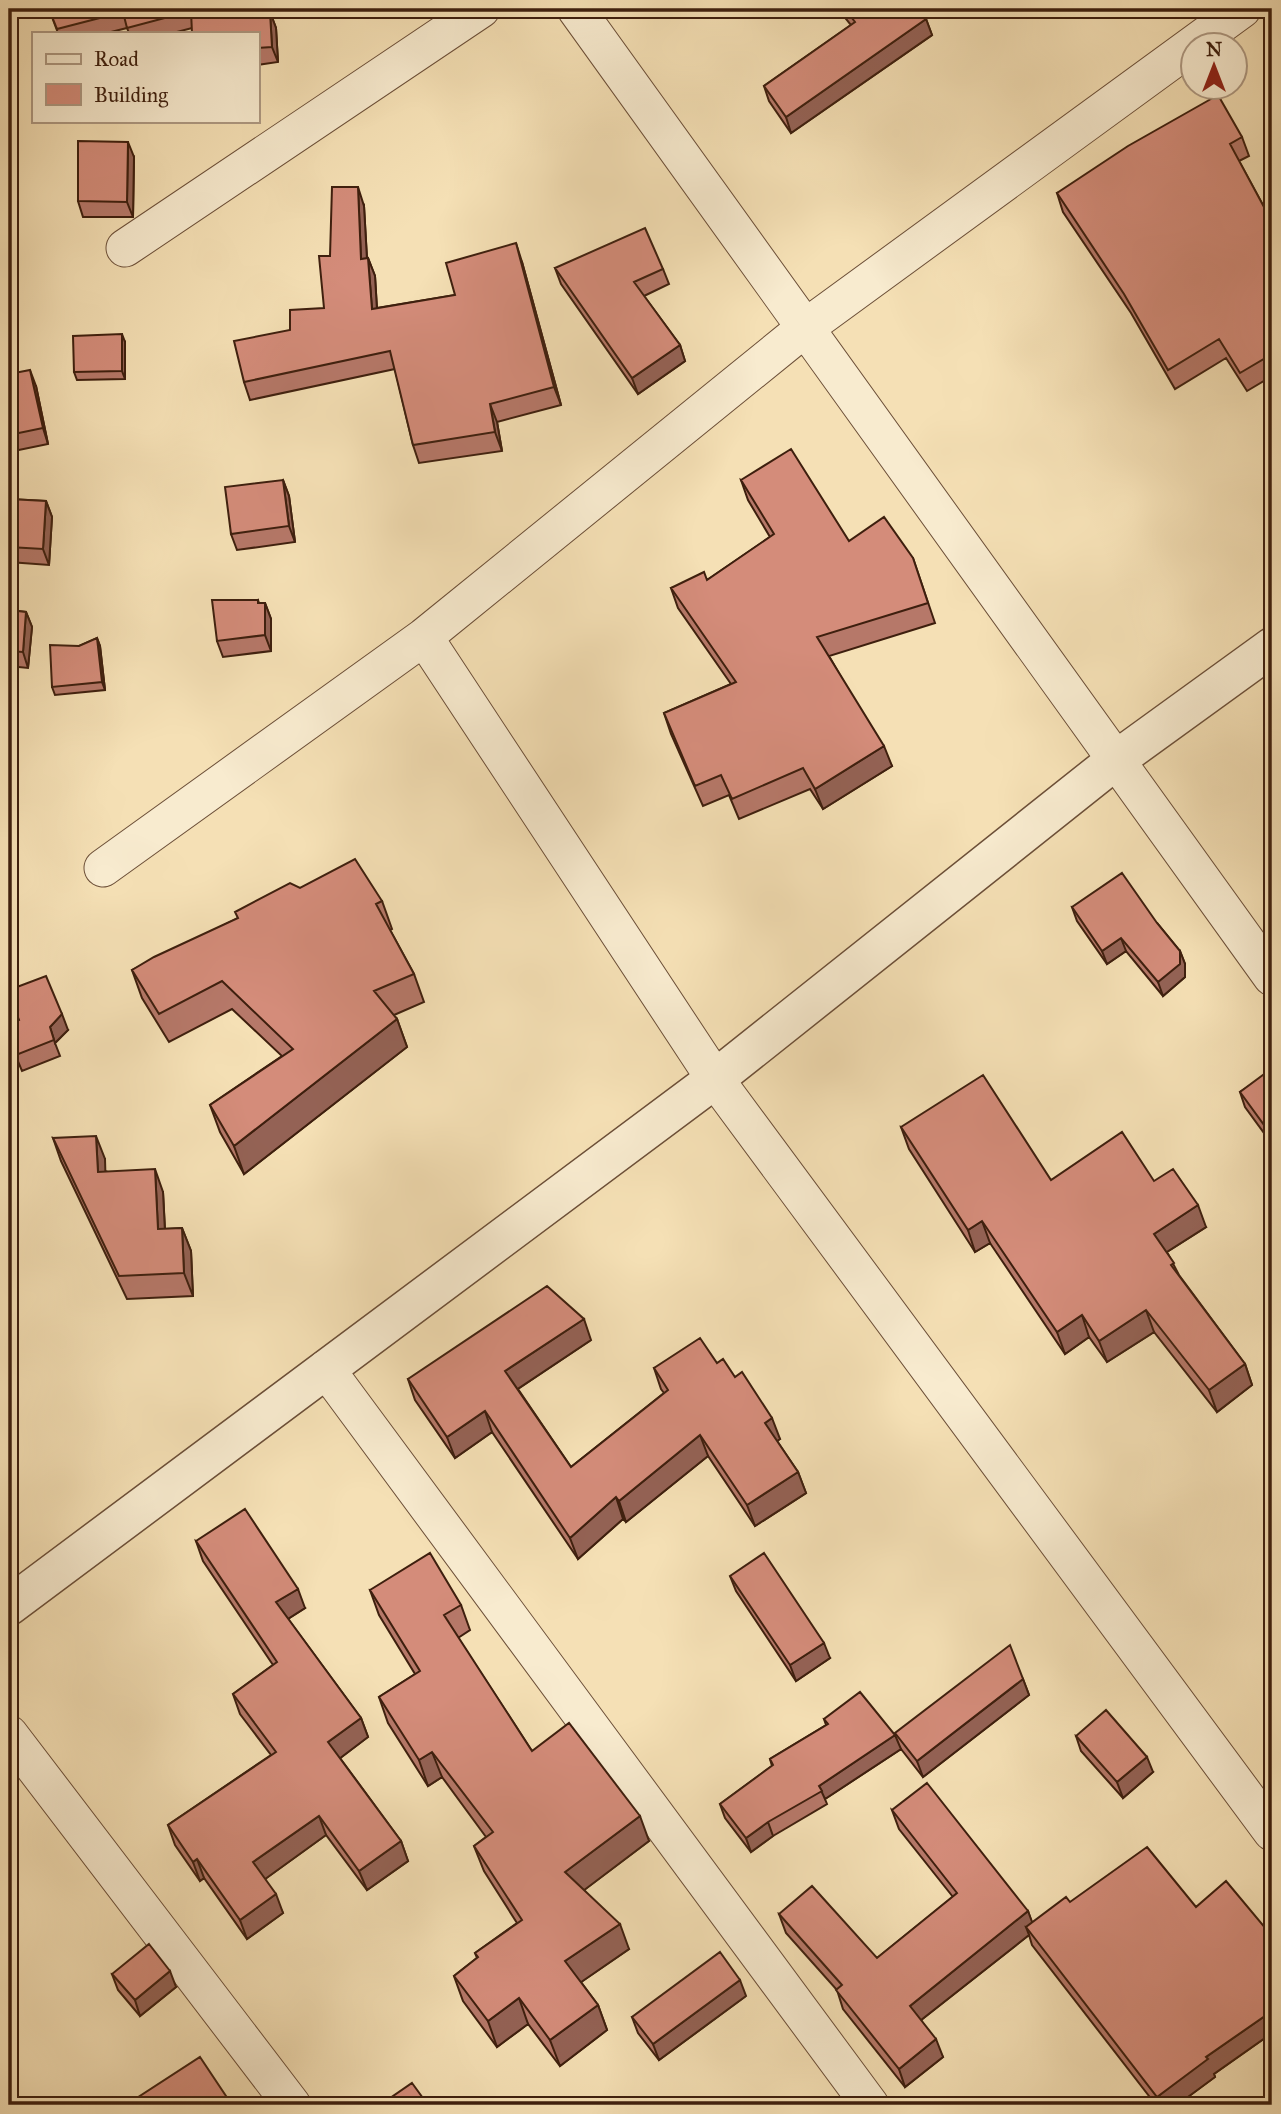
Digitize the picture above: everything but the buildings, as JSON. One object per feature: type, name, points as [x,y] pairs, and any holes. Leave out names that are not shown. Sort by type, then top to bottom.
[{"type":"street","points":[[125,248],[481,9]]},
{"type":"street","points":[[576,9],[1272,977]]},
{"type":"street","points":[[103,868],[424,637],[805,328],[1242,9]]},
{"type":"street","points":[[424,637],[715,1079],[1272,1832]]},
{"type":"street","points":[[9,1606],[715,1079],[1116,760],[1272,647]]},
{"type":"street","points":[[326,1369],[870,2105]]},
{"type":"street","points":[[9,1734],[292,2105]]}]
